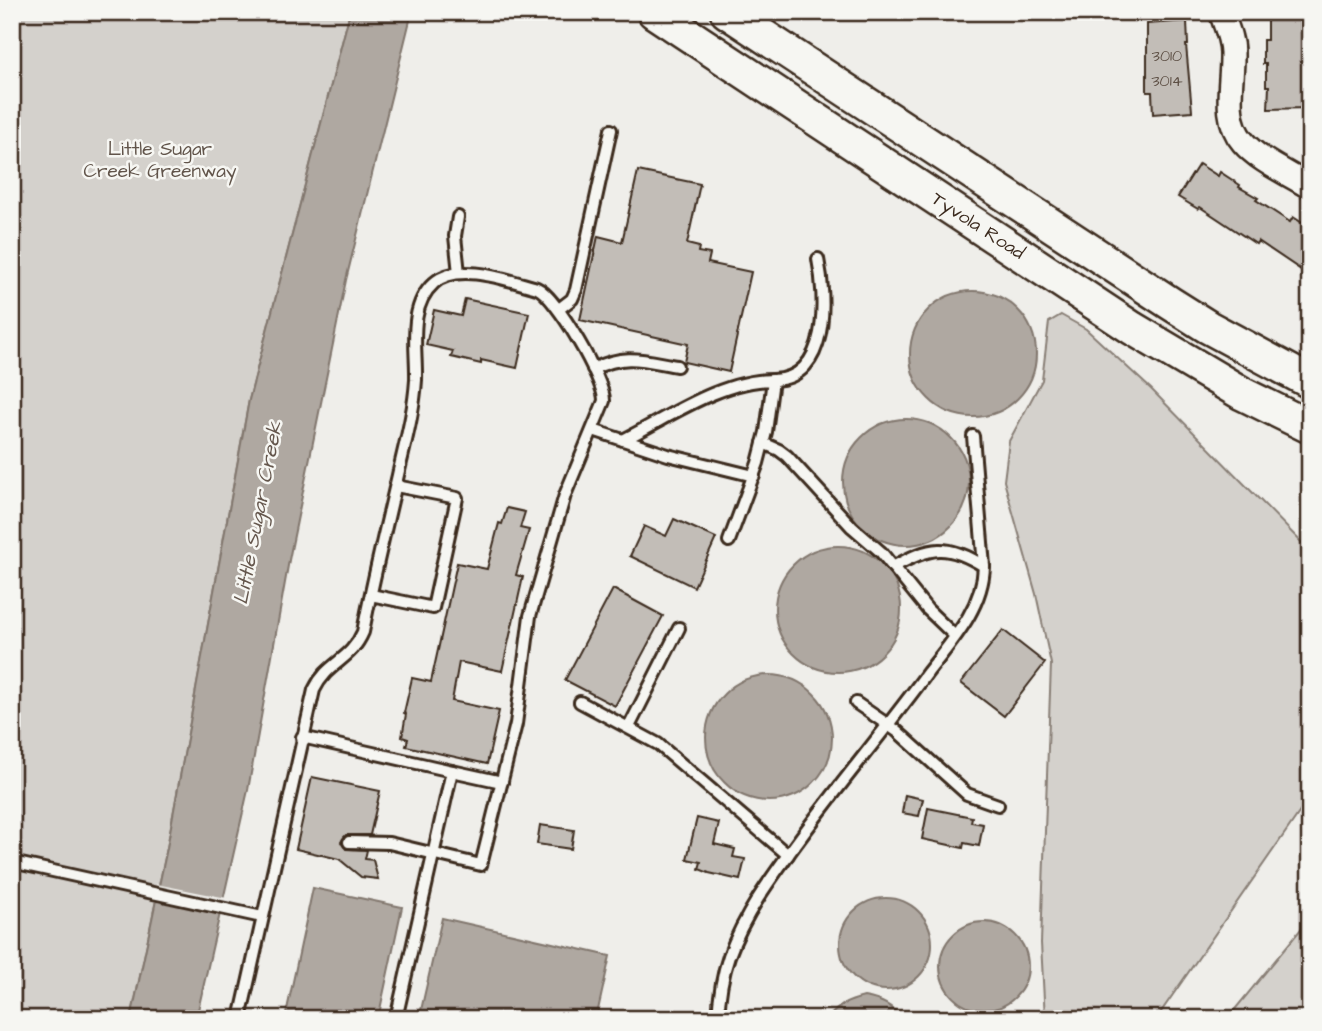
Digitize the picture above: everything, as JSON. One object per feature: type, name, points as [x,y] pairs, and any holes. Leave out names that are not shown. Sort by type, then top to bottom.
[{"type":"main road","name":"Tyvola Road","points":[[654,12],[1132,328],[1243,394],[1310,427]]},
{"type":"main road","name":"Tyvola Road","points":[[727,12],[1170,303],[1208,327],[1310,382]]},
{"type":"street","points":[[1220,12],[1229,34],[1232,52],[1230,100],[1234,129],[1251,151],[1310,187]]},
{"type":"lane","points":[[559,309],[572,299],[576,290],[611,130]]},
{"type":"lane","points":[[458,217],[455,236],[459,273]]},
{"type":"lane","points":[[623,440],[723,389],[744,382],[788,378],[803,369],[818,340],[824,305],[818,259]]},
{"type":"lane","points":[[240,1019],[314,690],[324,672],[349,654],[363,632],[414,405],[417,364],[415,332],[423,300],[433,283],[459,273],[482,275],[537,288],[549,296],[559,309],[593,369],[604,395],[601,410],[565,495],[530,616],[519,708],[481,865],[379,842],[349,842]]},
{"type":"lane","points":[[593,369],[617,359],[627,358],[677,366]]},
{"type":"lane","points":[[729,541],[754,476],[763,443],[773,380]]},
{"type":"lane","points":[[593,430],[708,466],[754,476]]},
{"type":"lane","points":[[718,1019],[729,954],[753,906],[788,855],[956,636],[979,598],[984,566],[973,436]]},
{"type":"lane","points":[[763,443],[787,456],[816,490],[893,567],[927,609],[956,636]]},
{"type":"lane","points":[[371,595],[433,608],[457,498],[396,486]]},
{"type":"lane","points":[[893,567],[924,552],[944,549],[962,552],[984,566]]},
{"type":"lane","points":[[629,727],[679,628]]},
{"type":"lane","points":[[580,702],[658,744],[788,855]]},
{"type":"lane","points":[[856,703],[888,723],[967,794],[998,805]]},
{"type":"lane","points":[[303,737],[502,782]]},
{"type":"lane","points":[[396,1019],[452,771]]},
{"type":"lane","points":[[12,862],[262,917]]},
{"type":"green space","name":"Little Sugar Creek Greenway","points":[[12,12],[350,12],[249,400],[167,848],[131,1019],[12,1019]]},
{"type":"green space","points":[[1061,315],[1086,329],[1151,389],[1310,551],[1310,797],[1156,1019],[1045,1019],[1041,943],[1051,664],[1036,594],[1004,481],[1009,441],[1042,380],[1049,322]]},
{"type":"green space","points":[[1310,918],[1310,1019],[1227,1019]]},
{"type":"water","name":"Little Sugar Creek","points":[[350,12],[412,12],[346,280],[289,560],[248,790],[196,1019],[131,1019],[167,848],[249,400]]},
{"type":"water","points":[[973,291],[997,296],[1017,310],[1031,330],[1036,354],[1031,378],[1017,398],[997,412],[973,417],[949,412],[929,398],[915,378],[910,354],[915,330],[929,310],[949,296]]},
{"type":"water","points":[[906,419],[930,424],[950,438],[964,458],[969,482],[964,506],[950,526],[930,540],[906,545],[882,540],[862,526],[848,506],[843,482],[848,458],[862,438],[882,424]]},
{"type":"water","points":[[838,546],[862,551],[882,565],[896,585],[901,609],[896,633],[882,653],[862,667],[838,672],[814,667],[794,653],[780,633],[775,609],[780,585],[794,565],[814,551]]},
{"type":"water","points":[[769,675],[793,680],[813,694],[827,714],[832,738],[827,762],[813,782],[793,796],[769,801],[745,796],[725,782],[711,762],[706,738],[711,714],[725,694],[745,680]]},
{"type":"water","points":[[313,888],[402,907],[378,1019],[285,1019]]},
{"type":"water","points":[[886,898],[904,901],[919,911],[929,926],[932,944],[929,962],[919,977],[904,987],[886,990],[868,987],[853,977],[843,962],[840,944],[843,926],[853,911],[868,901]]},
{"type":"water","points":[[442,918],[610,956],[596,1019],[419,1019]]},
{"type":"water","points":[[984,922],[1009,929],[1021,941],[1028,966],[1021,991],[1009,1003],[984,1010],[959,1003],[947,991],[940,966],[947,941],[959,929]]},
{"type":"water","points":[[864,997],[886,1004],[903,1019],[827,1019],[843,1005]]},
{"type":"pier","points":[[156,884],[227,898],[223,915],[152,901]]},
{"type":"building","points":[[1267,18],[1306,18],[1307,108],[1268,109],[1269,86],[1266,86],[1266,64],[1263,64]]},
{"type":"building","points":[[1187,21],[1186,45],[1192,111],[1153,114],[1152,92],[1147,92],[1147,24]]},
{"type":"building","points":[[1199,164],[1218,176],[1220,172],[1290,222],[1293,217],[1310,228],[1310,276],[1258,241],[1256,244],[1200,207],[1198,209],[1178,197]]},
{"type":"building","points":[[638,171],[700,184],[687,244],[699,247],[698,252],[710,254],[708,263],[751,272],[729,372],[684,362],[688,344],[580,320],[598,236],[622,242]]},
{"type":"building","points":[[465,299],[529,313],[517,368],[451,357],[453,351],[426,345],[434,310],[461,316]]},
{"type":"building","points":[[507,508],[525,512],[520,528],[529,530],[516,575],[523,577],[502,671],[459,662],[452,701],[499,711],[487,764],[406,746],[408,739],[402,737],[404,713],[412,678],[431,682],[457,563],[487,569],[499,523],[502,524]]},
{"type":"building","points":[[674,519],[716,538],[694,587],[630,556],[644,526],[666,536]]},
{"type":"building","points":[[613,589],[663,616],[615,706],[565,680]]},
{"type":"building","points":[[1003,630],[1045,663],[1004,716],[961,683]]},
{"type":"building","points":[[312,777],[380,791],[370,835],[346,835],[341,842],[346,849],[367,850],[365,859],[373,860],[378,879],[361,877],[339,859],[296,849]]},
{"type":"building","points":[[905,795],[923,799],[919,816],[902,813]]},
{"type":"building","points":[[928,808],[972,817],[971,822],[983,824],[979,846],[964,843],[963,848],[922,839]]},
{"type":"building","points":[[697,818],[719,823],[714,844],[735,849],[733,857],[745,859],[740,880],[709,873],[699,869],[701,862],[687,859]]},
{"type":"building","points":[[540,825],[574,830],[571,849],[537,844]]}]
